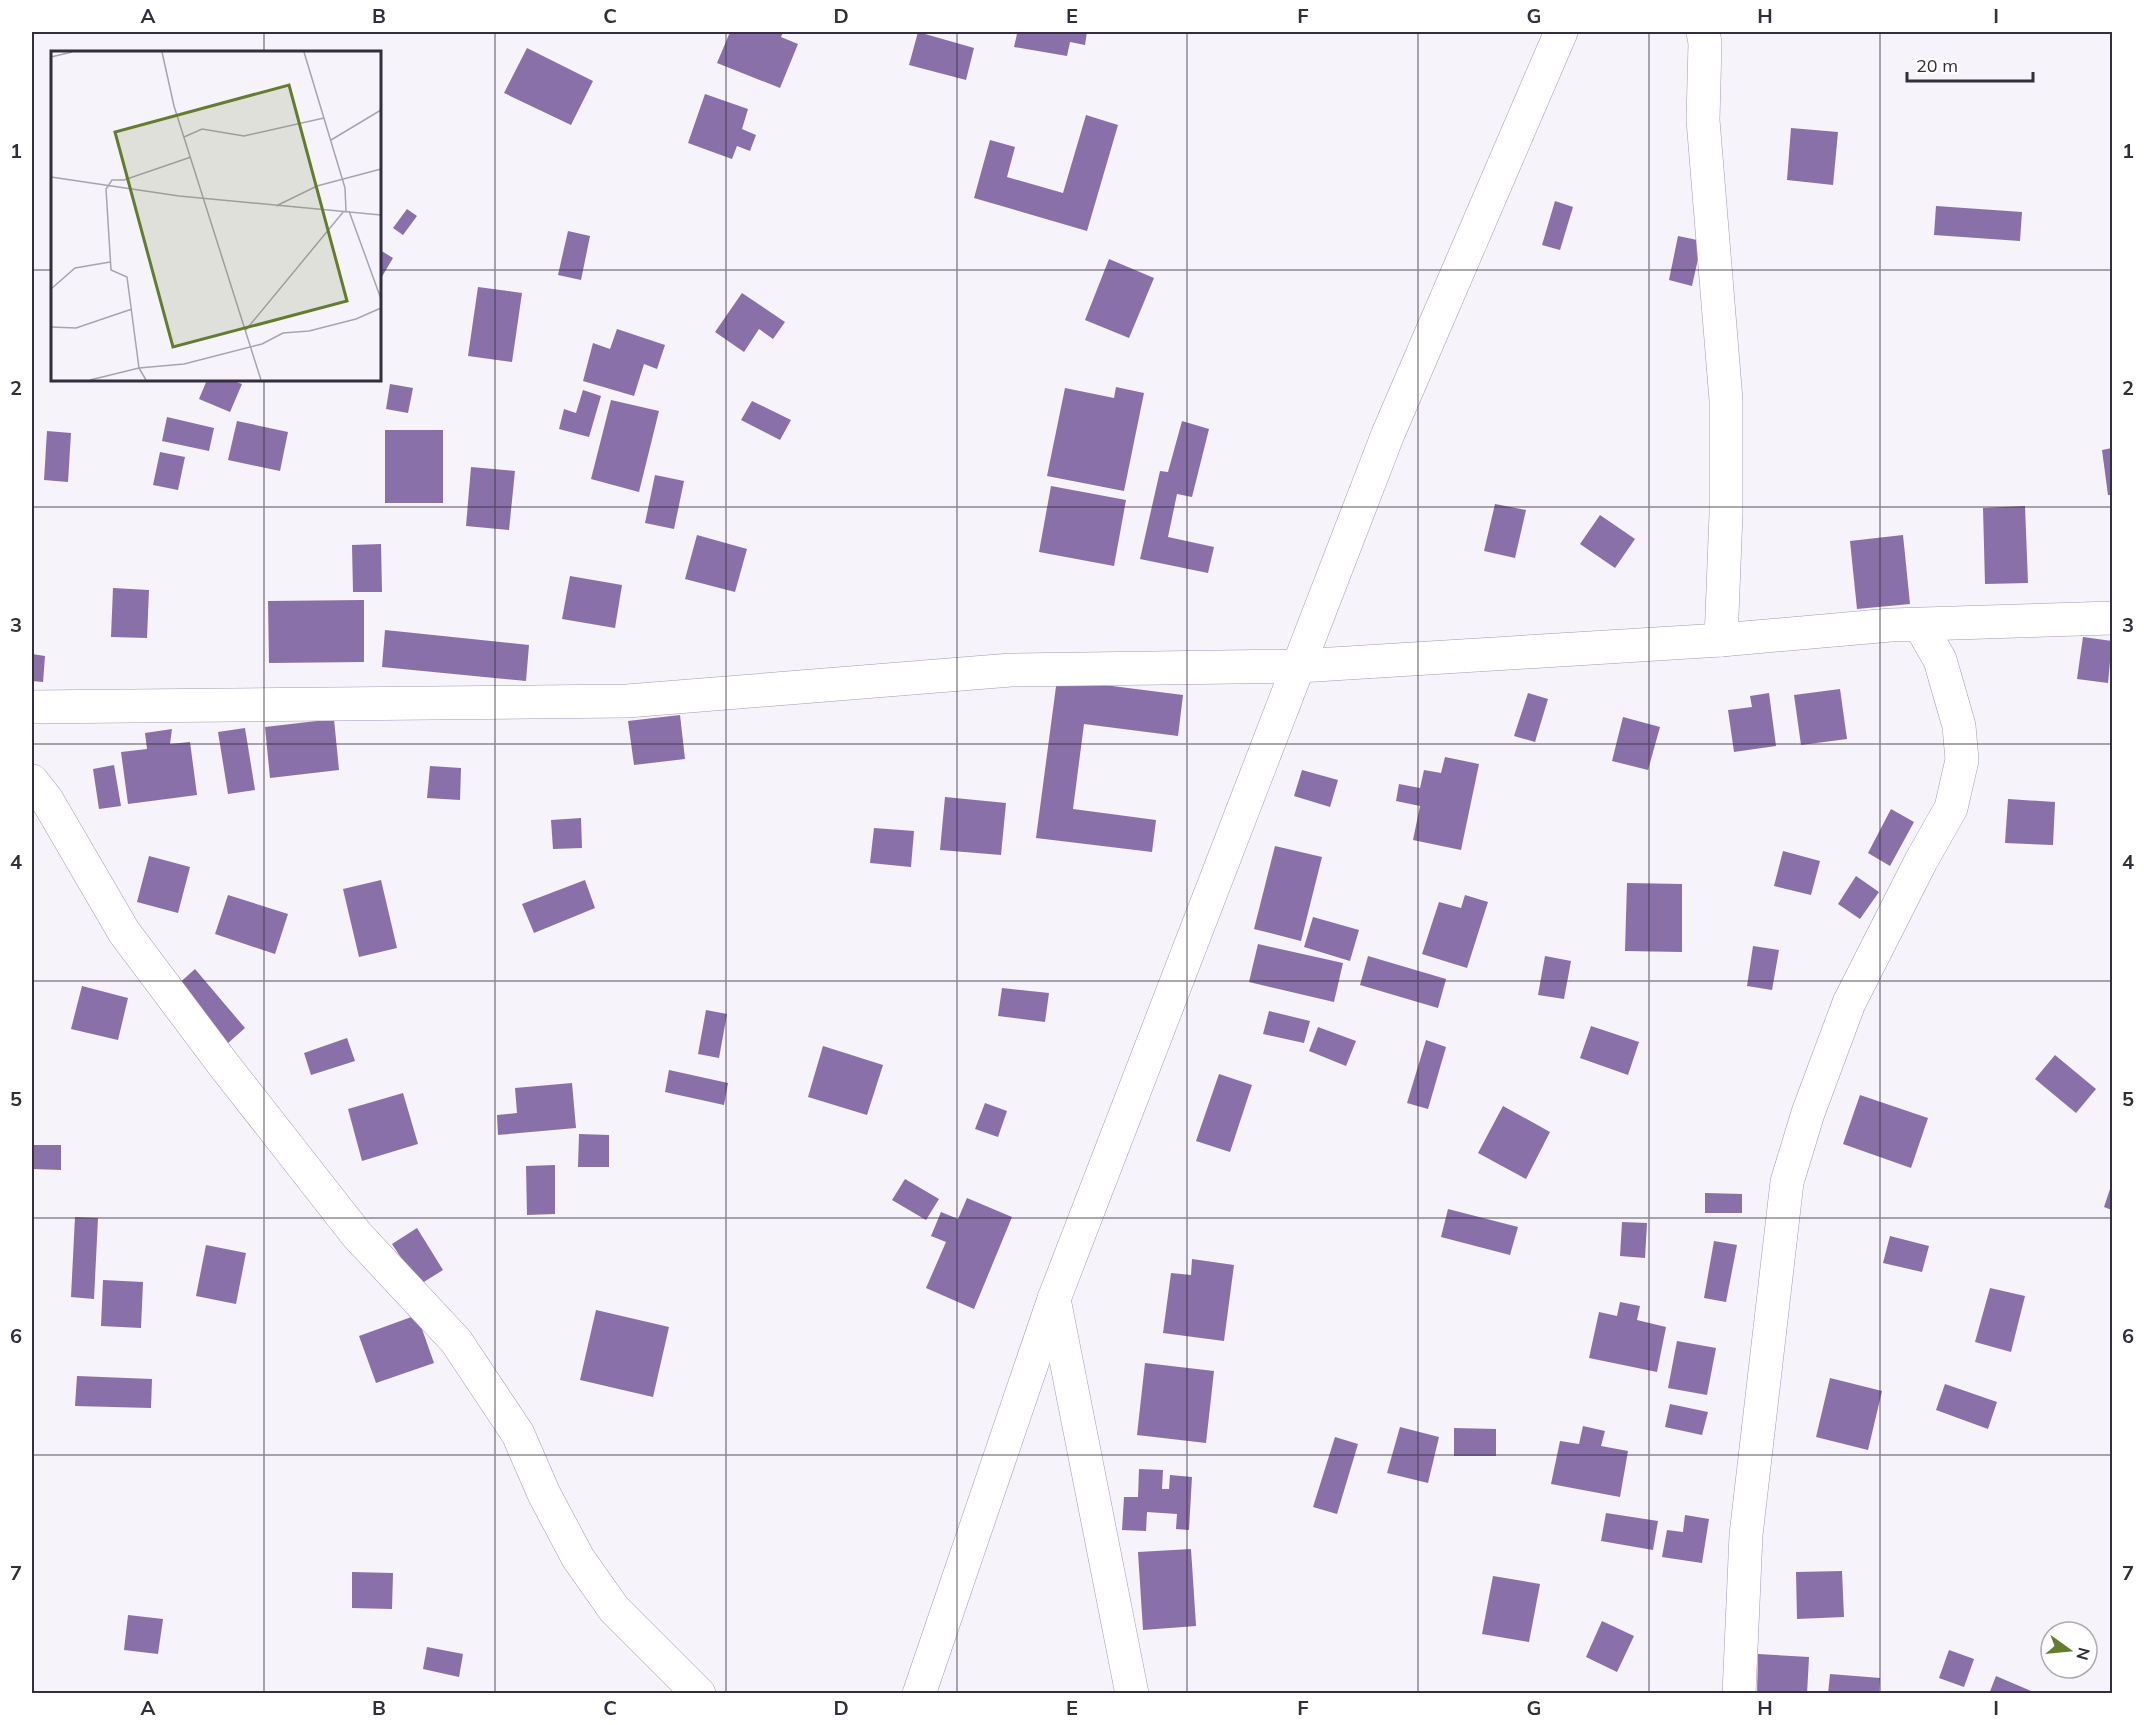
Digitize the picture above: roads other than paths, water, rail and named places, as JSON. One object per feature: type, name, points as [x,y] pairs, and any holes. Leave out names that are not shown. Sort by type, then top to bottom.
[{"type":"street","points":[[919,1694],[1054,1299],[1388,434],[1561,32]]},
{"type":"street","points":[[1703,32],[1705,43],[1703,120],[1726,400],[1726,514],[1721,640]]},
{"type":"street","points":[[32,707],[627,701],[1011,670],[1299,666],[1721,640],[1891,625],[2112,618]]},
{"type":"street","points":[[1739,1694],[1746,1535],[1787,1182],[1808,1113],[1849,1003],[1921,861],[1951,808],[1962,760],[1959,726],[1940,660],[1920,625]]},
{"type":"street","points":[[32,781],[47,800],[124,932],[216,1054],[357,1235],[456,1341],[518,1434],[544,1494],[578,1558],[614,1609],[699,1694]]},
{"type":"street","points":[[1054,1299],[1132,1694]]}]
